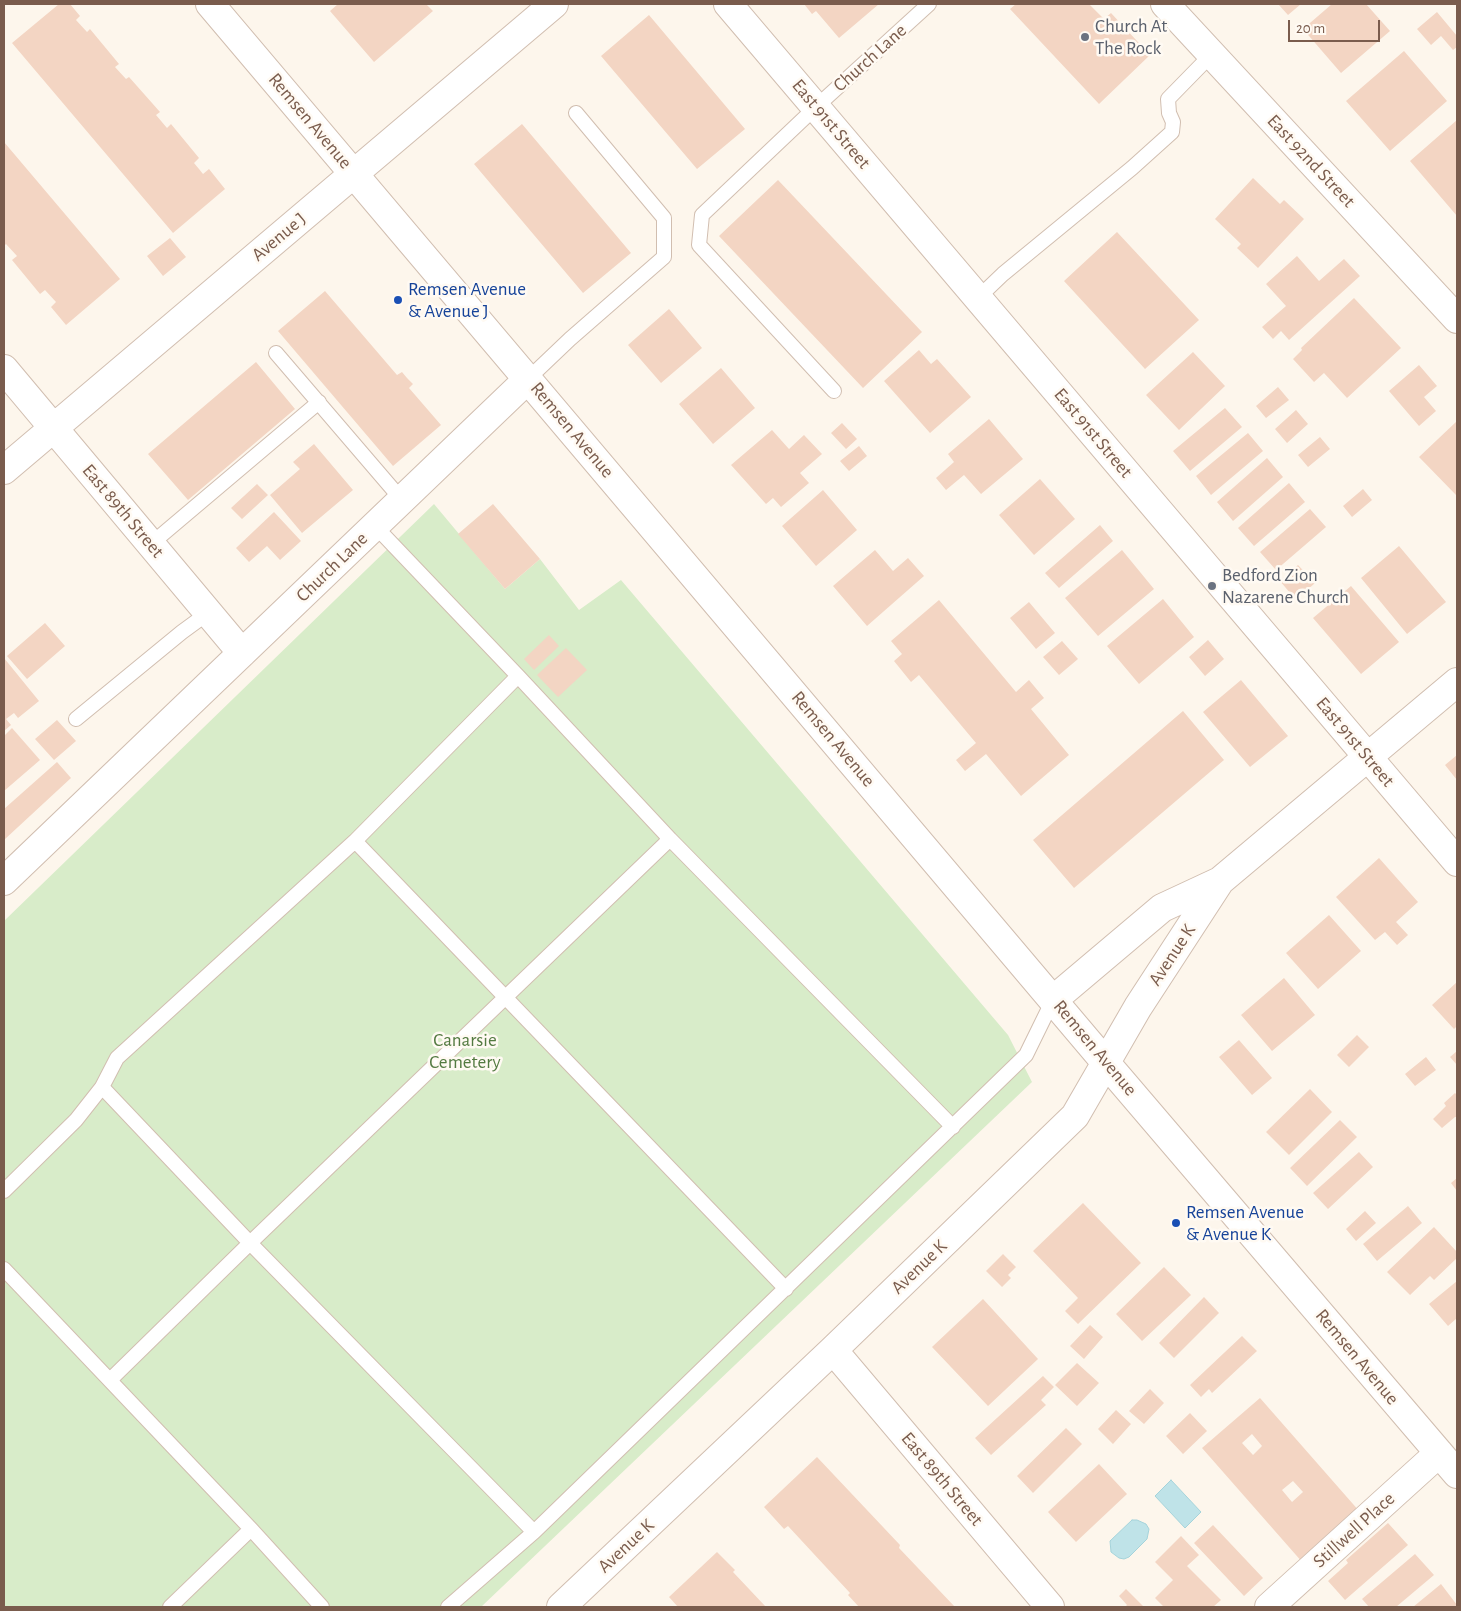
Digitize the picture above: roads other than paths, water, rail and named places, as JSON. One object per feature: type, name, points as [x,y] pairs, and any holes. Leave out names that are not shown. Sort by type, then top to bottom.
[{"type":"street","name":"Remsen Avenue","points":[[210,4],[1457,1474]]},
{"type":"street","name":"Avenue J","points":[[4,470],[554,4]]},
{"type":"street","name":"East 91st Street","points":[[728,4],[1457,862]]},
{"type":"street","name":"East 92nd Street","points":[[1166,4],[1457,319]]},
{"type":"street","name":"East 89th Street","points":[[4,369],[242,653]]},
{"type":"street","name":"Church Lane","points":[[4,882],[528,379]]},
{"type":"street","name":"Avenue K","points":[[1053,1000],[1162,908],[1220,881],[1369,758],[1457,682]]},
{"type":"street","name":"Avenue K","points":[[566,1606],[1075,1116],[1138,1007],[1220,881]]},
{"type":"street","name":"East 89th Street","points":[[833,1350],[1050,1607]]},
{"type":"street","name":"Stillwell Place","points":[[1268,1607],[1439,1453]]},
{"type":"lane","name":"Church Lane","points":[[834,391],[699,245],[702,214],[929,4]]},
{"type":"lane","points":[[978,297],[1172,132],[1173,122],[1169,113],[1168,99],[1212,54]]},
{"type":"lane","name":"Church Lane","points":[[528,379],[570,339],[664,257],[664,218],[576,113]]},
{"type":"lane","points":[[276,353],[402,500]]},
{"type":"lane","points":[[151,544],[319,402]]},
{"type":"lane","points":[[375,526],[670,839],[953,1127]]},
{"type":"lane","points":[[76,719],[208,612]]},
{"type":"lane","points":[[4,1192],[76,1120],[102,1087],[117,1058],[355,841],[518,676]]},
{"type":"lane","points":[[110,1380],[670,839]]},
{"type":"lane","points":[[355,841],[786,1289]]},
{"type":"lane","points":[[448,1607],[534,1532],[1026,1055],[1053,1000]]},
{"type":"lane","points":[[102,1087],[250,1243],[534,1532]]},
{"type":"lane","points":[[4,1269],[322,1607]]},
{"type":"lane","points":[[170,1607],[250,1529]]},
{"type":"water","points":[[1171,1480],[1201,1512],[1185,1528],[1155,1496]]},
{"type":"water","points":[[1132,1520],[1146,1524],[1149,1529],[1147,1539],[1129,1557],[1119,1558],[1111,1552],[1110,1541]]},
{"type":"place","name":"Church At The Rock","points":[[1085,37]]},
{"type":"place","name":"Remsen Avenue & Avenue J","points":[[398,300]]},
{"type":"place","name":"Bedford Zion Nazarene Church","points":[[1212,586]]},
{"type":"place","name":"Remsen Avenue & Avenue K","points":[[1176,1223]]},
{"type":"park label","name":"Canarsie Cemetery","points":[[465,1051]]}]
